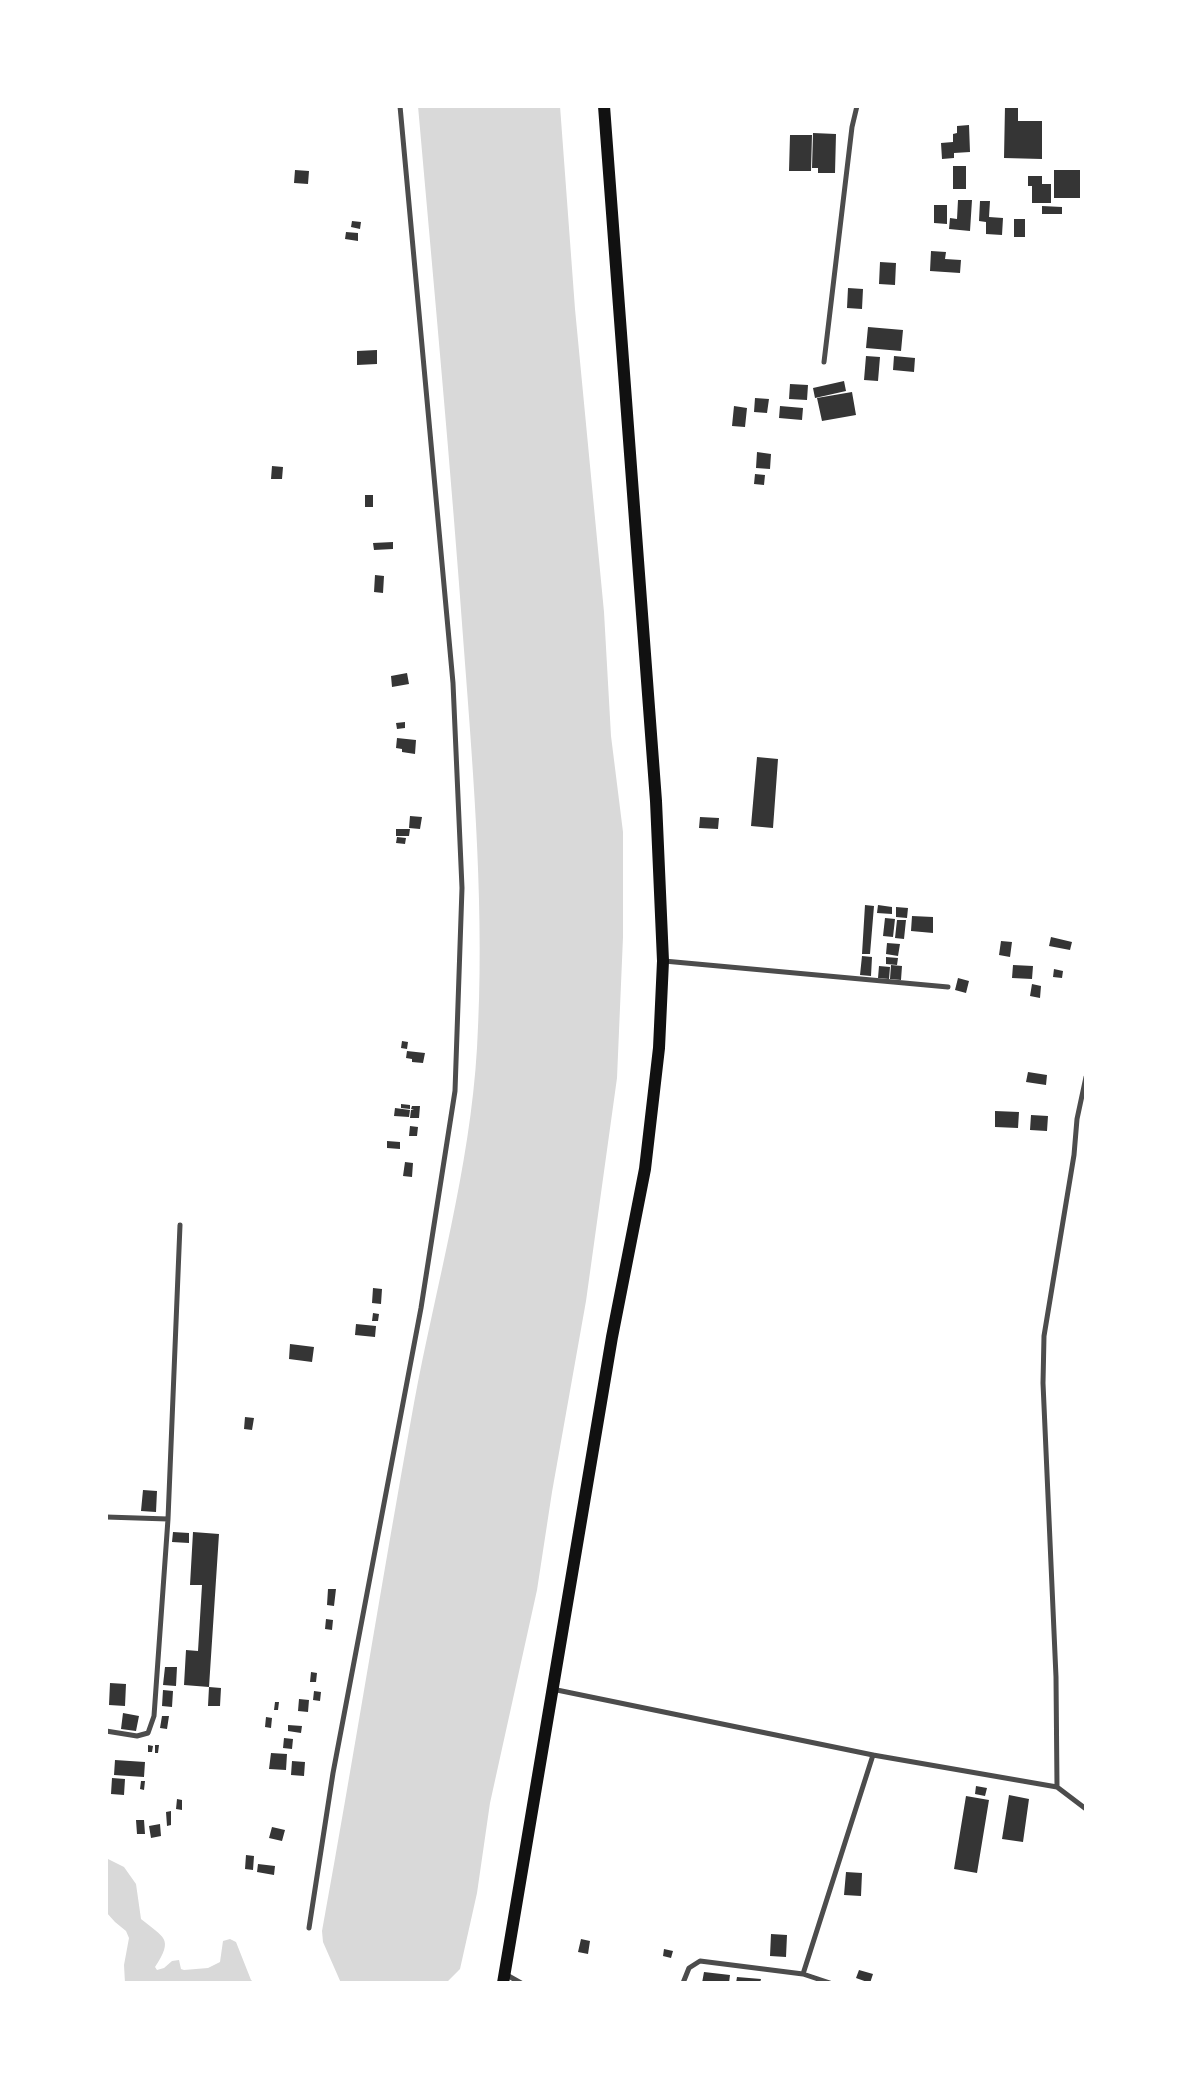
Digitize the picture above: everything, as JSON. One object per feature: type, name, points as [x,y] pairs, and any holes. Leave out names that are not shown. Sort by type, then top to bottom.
[{"type":"main road","points":[[504,1978],[610,1347],[645,1169],[659,1048],[664,961],[656,801],[604,106]]},
{"type":"street","points":[[309,1928],[335,1764],[421,1308],[455,1091],[462,888],[453,683],[400,106]]},
{"type":"street","points":[[824,362],[852,127],[857,106]]},
{"type":"street","points":[[664,961],[948,987]]},
{"type":"street","points":[[1058,1787],[1056,1677],[1043,1383],[1044,1346],[1074,1155],[1077,1119],[1086,1077]]},
{"type":"street","points":[[106,1731],[137,1736],[148,1732],[154,1716],[168,1519],[180,1225]]},
{"type":"street","points":[[106,1517],[168,1519]]},
{"type":"street","points":[[552,1688],[873,1755],[1058,1787],[1086,1809]]},
{"type":"street","points":[[803,1974],[873,1755]]},
{"type":"street","points":[[683,1983],[689,1968],[700,1961],[803,1974],[830,1983]]},
{"type":"street","points":[[504,1978],[521,1983]]},
{"type":"shaded area","points":[[418,106],[560,106],[575,309],[604,612],[611,736],[623,832],[623,937],[617,1078],[586,1301],[552,1492],[537,1590],[490,1803],[477,1893],[460,1969],[446,1983],[341,1983],[323,1942],[322,1931],[414,1403],[460,1182],[473,1093],[477,1048],[480,948],[479,898],[471,749],[448,446]]},
{"type":"shaded area","points":[[106,1858],[124,1867],[136,1884],[141,1919],[156,1930],[164,1939],[164,1950],[155,1967],[157,1970],[164,1968],[172,1961],[179,1960],[181,1969],[184,1970],[208,1968],[220,1962],[223,1941],[230,1939],[236,1942],[251,1980],[255,1983],[125,1983],[124,1965],[129,1938],[126,1931],[106,1912]]},
{"type":"building","points":[[1005,106],[1018,107],[1018,121],[1042,121],[1042,159],[1004,158]]},
{"type":"building","points":[[969,125],[970,152],[954,153],[954,158],[942,159],[941,143],[953,142],[953,134],[957,133],[957,126]]},
{"type":"building","points":[[813,133],[836,134],[835,173],[818,173],[818,168],[812,168]]},
{"type":"building","points":[[790,135],[812,135],[811,171],[789,171]]},
{"type":"building","points":[[953,166],[966,166],[966,189],[953,189]]},
{"type":"building","points":[[295,170],[309,171],[308,184],[294,183]]},
{"type":"building","points":[[1054,170],[1080,170],[1080,198],[1054,198]]},
{"type":"building","points":[[1028,176],[1042,176],[1042,184],[1051,184],[1051,203],[1032,203],[1032,186],[1028,186]]},
{"type":"building","points":[[958,200],[972,200],[970,231],[949,229],[950,218],[957,219]]},
{"type":"building","points":[[980,201],[990,201],[989,217],[1003,218],[1002,235],[986,234],[986,222],[979,221]]},
{"type":"building","points":[[934,205],[947,205],[947,224],[934,223]]},
{"type":"building","points":[[1042,206],[1062,207],[1062,214],[1042,214]]},
{"type":"building","points":[[1014,219],[1025,219],[1025,237],[1014,237]]},
{"type":"building","points":[[352,221],[361,222],[360,229],[351,227]]},
{"type":"building","points":[[346,232],[358,233],[358,241],[345,239]]},
{"type":"building","points":[[931,251],[946,252],[945,259],[961,260],[960,273],[930,271]]},
{"type":"building","points":[[880,262],[896,263],[895,285],[879,284]]},
{"type":"building","points":[[848,288],[863,289],[862,309],[847,308]]},
{"type":"building","points":[[868,327],[903,330],[901,351],[866,348]]},
{"type":"building","points":[[377,350],[377,364],[357,365],[357,351]]},
{"type":"building","points":[[866,356],[880,357],[878,381],[864,380]]},
{"type":"building","points":[[894,356],[915,358],[914,372],[893,370]]},
{"type":"building","points":[[844,381],[846,391],[815,398],[813,388]]},
{"type":"building","points":[[790,384],[808,385],[807,400],[789,399]]},
{"type":"building","points":[[852,392],[856,415],[822,421],[817,398]]},
{"type":"building","points":[[755,398],[769,399],[767,413],[754,412]]},
{"type":"building","points":[[734,406],[747,408],[745,427],[732,426]]},
{"type":"building","points":[[780,406],[803,408],[802,420],[779,418]]},
{"type":"building","points":[[757,452],[771,454],[770,469],[756,468]]},
{"type":"building","points":[[272,466],[283,467],[282,479],[271,479]]},
{"type":"building","points":[[755,474],[765,475],[764,485],[754,484]]},
{"type":"building","points":[[365,495],[373,495],[373,507],[365,507]]},
{"type":"building","points":[[393,542],[393,549],[374,550],[373,543]]},
{"type":"building","points":[[375,575],[384,576],[383,593],[374,592]]},
{"type":"building","points":[[407,673],[409,684],[392,687],[391,676]]},
{"type":"building","points":[[405,722],[405,728],[397,729],[396,723]]},
{"type":"building","points":[[397,738],[416,740],[415,754],[402,752],[402,749],[396,748]]},
{"type":"building","points":[[757,757],[778,759],[773,828],[751,826]]},
{"type":"building","points":[[410,816],[422,817],[420,829],[409,828]]},
{"type":"building","points":[[700,817],[719,818],[718,829],[699,828]]},
{"type":"building","points":[[396,829],[410,829],[409,836],[396,836]]},
{"type":"building","points":[[397,837],[406,838],[405,844],[396,843]]},
{"type":"building","points":[[865,905],[874,906],[870,954],[862,954]]},
{"type":"building","points":[[878,905],[892,907],[892,914],[877,913]]},
{"type":"building","points":[[896,907],[908,908],[907,918],[896,917]]},
{"type":"building","points":[[912,916],[933,917],[933,933],[911,931]]},
{"type":"building","points":[[885,918],[895,919],[893,937],[883,936]]},
{"type":"building","points":[[897,920],[906,920],[904,939],[895,938]]},
{"type":"building","points":[[1051,937],[1072,942],[1070,950],[1049,946]]},
{"type":"building","points":[[1001,941],[1012,942],[1010,957],[999,955]]},
{"type":"building","points":[[887,943],[900,944],[898,956],[886,954]]},
{"type":"building","points":[[862,956],[872,957],[871,976],[860,975]]},
{"type":"building","points":[[886,957],[898,958],[897,965],[886,964]]},
{"type":"building","points":[[891,965],[902,966],[901,980],[890,979]]},
{"type":"building","points":[[1013,965],[1033,966],[1032,979],[1012,978]]},
{"type":"building","points":[[879,966],[890,967],[889,979],[878,978]]},
{"type":"building","points":[[1054,969],[1063,971],[1062,978],[1053,977]]},
{"type":"building","points":[[958,978],[969,981],[966,993],[955,990]]},
{"type":"building","points":[[1032,984],[1041,986],[1040,998],[1030,996]]},
{"type":"building","points":[[402,1041],[408,1042],[407,1049],[401,1048]]},
{"type":"building","points":[[407,1051],[425,1053],[423,1063],[412,1062],[412,1059],[406,1058]]},
{"type":"building","points":[[1028,1072],[1047,1075],[1046,1085],[1026,1082]]},
{"type":"building","points":[[401,1104],[410,1105],[410,1109],[401,1108]]},
{"type":"building","points":[[412,1106],[420,1106],[419,1118],[410,1118],[411,1110],[414,1110],[411,1109]]},
{"type":"building","points":[[395,1108],[410,1110],[409,1117],[394,1116]]},
{"type":"building","points":[[995,1111],[1019,1112],[1018,1128],[995,1127]]},
{"type":"building","points":[[1031,1115],[1048,1116],[1047,1131],[1030,1130]]},
{"type":"building","points":[[410,1126],[418,1127],[417,1136],[409,1136]]},
{"type":"building","points":[[387,1141],[400,1142],[400,1149],[387,1148]]},
{"type":"building","points":[[405,1162],[413,1163],[412,1177],[403,1176]]},
{"type":"building","points":[[373,1288],[382,1289],[381,1304],[372,1303]]},
{"type":"building","points":[[373,1313],[379,1314],[378,1321],[372,1321]]},
{"type":"building","points":[[356,1324],[376,1326],[375,1337],[355,1335]]},
{"type":"building","points":[[290,1344],[314,1347],[312,1362],[289,1359]]},
{"type":"building","points":[[245,1417],[254,1418],[252,1430],[244,1429]]},
{"type":"building","points":[[143,1490],[157,1491],[156,1512],[141,1511]]},
{"type":"building","points":[[173,1532],[189,1533],[189,1543],[172,1542]]},
{"type":"building","points":[[193,1532],[219,1534],[209,1687],[184,1685],[186,1650],[198,1651],[202,1585],[190,1585]]},
{"type":"building","points":[[328,1589],[336,1589],[334,1606],[327,1605]]},
{"type":"building","points":[[326,1619],[333,1620],[332,1630],[325,1629]]},
{"type":"building","points":[[165,1667],[177,1667],[176,1686],[163,1685]]},
{"type":"building","points":[[311,1672],[317,1673],[316,1682],[310,1682]]},
{"type":"building","points":[[110,1683],[126,1684],[125,1706],[109,1705]]},
{"type":"building","points":[[209,1687],[221,1688],[220,1706],[208,1706]]},
{"type":"building","points":[[163,1690],[173,1691],[172,1707],[162,1706]]},
{"type":"building","points":[[314,1691],[321,1692],[320,1701],[313,1700]]},
{"type":"building","points":[[299,1699],[309,1700],[308,1712],[298,1711]]},
{"type":"building","points":[[275,1702],[279,1702],[278,1710],[274,1710]]},
{"type":"building","points":[[123,1713],[139,1716],[136,1731],[121,1729]]},
{"type":"building","points":[[162,1716],[169,1716],[167,1729],[160,1728]]},
{"type":"building","points":[[266,1717],[272,1718],[271,1728],[265,1727]]},
{"type":"building","points":[[288,1725],[302,1726],[301,1733],[288,1731]]},
{"type":"building","points":[[284,1738],[293,1739],[292,1749],[283,1748]]},
{"type":"building","points":[[148,1745],[153,1746],[152,1752],[148,1752]]},
{"type":"building","points":[[155,1745],[159,1745],[158,1753],[155,1753]]},
{"type":"building","points":[[271,1753],[287,1754],[286,1770],[269,1769]]},
{"type":"building","points":[[115,1760],[145,1762],[144,1777],[114,1775]]},
{"type":"building","points":[[292,1761],[305,1762],[304,1776],[291,1775]]},
{"type":"building","points":[[112,1778],[125,1779],[124,1795],[111,1794]]},
{"type":"building","points":[[141,1781],[145,1781],[144,1790],[140,1789]]},
{"type":"building","points":[[976,1786],[987,1788],[985,1796],[975,1794]]},
{"type":"building","points":[[1009,1795],[1029,1799],[1023,1842],[1002,1839]]},
{"type":"building","points":[[966,1796],[989,1800],[977,1873],[954,1869]]},
{"type":"building","points":[[177,1799],[182,1800],[182,1810],[176,1809]]},
{"type":"building","points":[[171,1811],[171,1825],[167,1826],[166,1812]]},
{"type":"building","points":[[136,1820],[144,1820],[145,1834],[137,1834]]},
{"type":"building","points":[[160,1824],[161,1836],[151,1838],[149,1826]]},
{"type":"building","points":[[272,1827],[285,1830],[282,1841],[269,1838]]},
{"type":"building","points":[[246,1855],[254,1856],[253,1870],[245,1869]]},
{"type":"building","points":[[258,1864],[275,1866],[274,1875],[257,1872]]},
{"type":"building","points":[[846,1872],[862,1873],[861,1896],[844,1895]]},
{"type":"building","points":[[771,1934],[787,1935],[786,1957],[770,1956]]},
{"type":"building","points":[[581,1939],[590,1941],[588,1954],[578,1952]]},
{"type":"building","points":[[664,1949],[673,1951],[671,1958],[663,1956]]},
{"type":"building","points":[[859,1970],[873,1974],[870,1983],[856,1978]]},
{"type":"building","points":[[704,1972],[730,1975],[729,1983],[702,1983]]},
{"type":"building","points":[[737,1977],[761,1979],[760,1983],[736,1983]]}]
